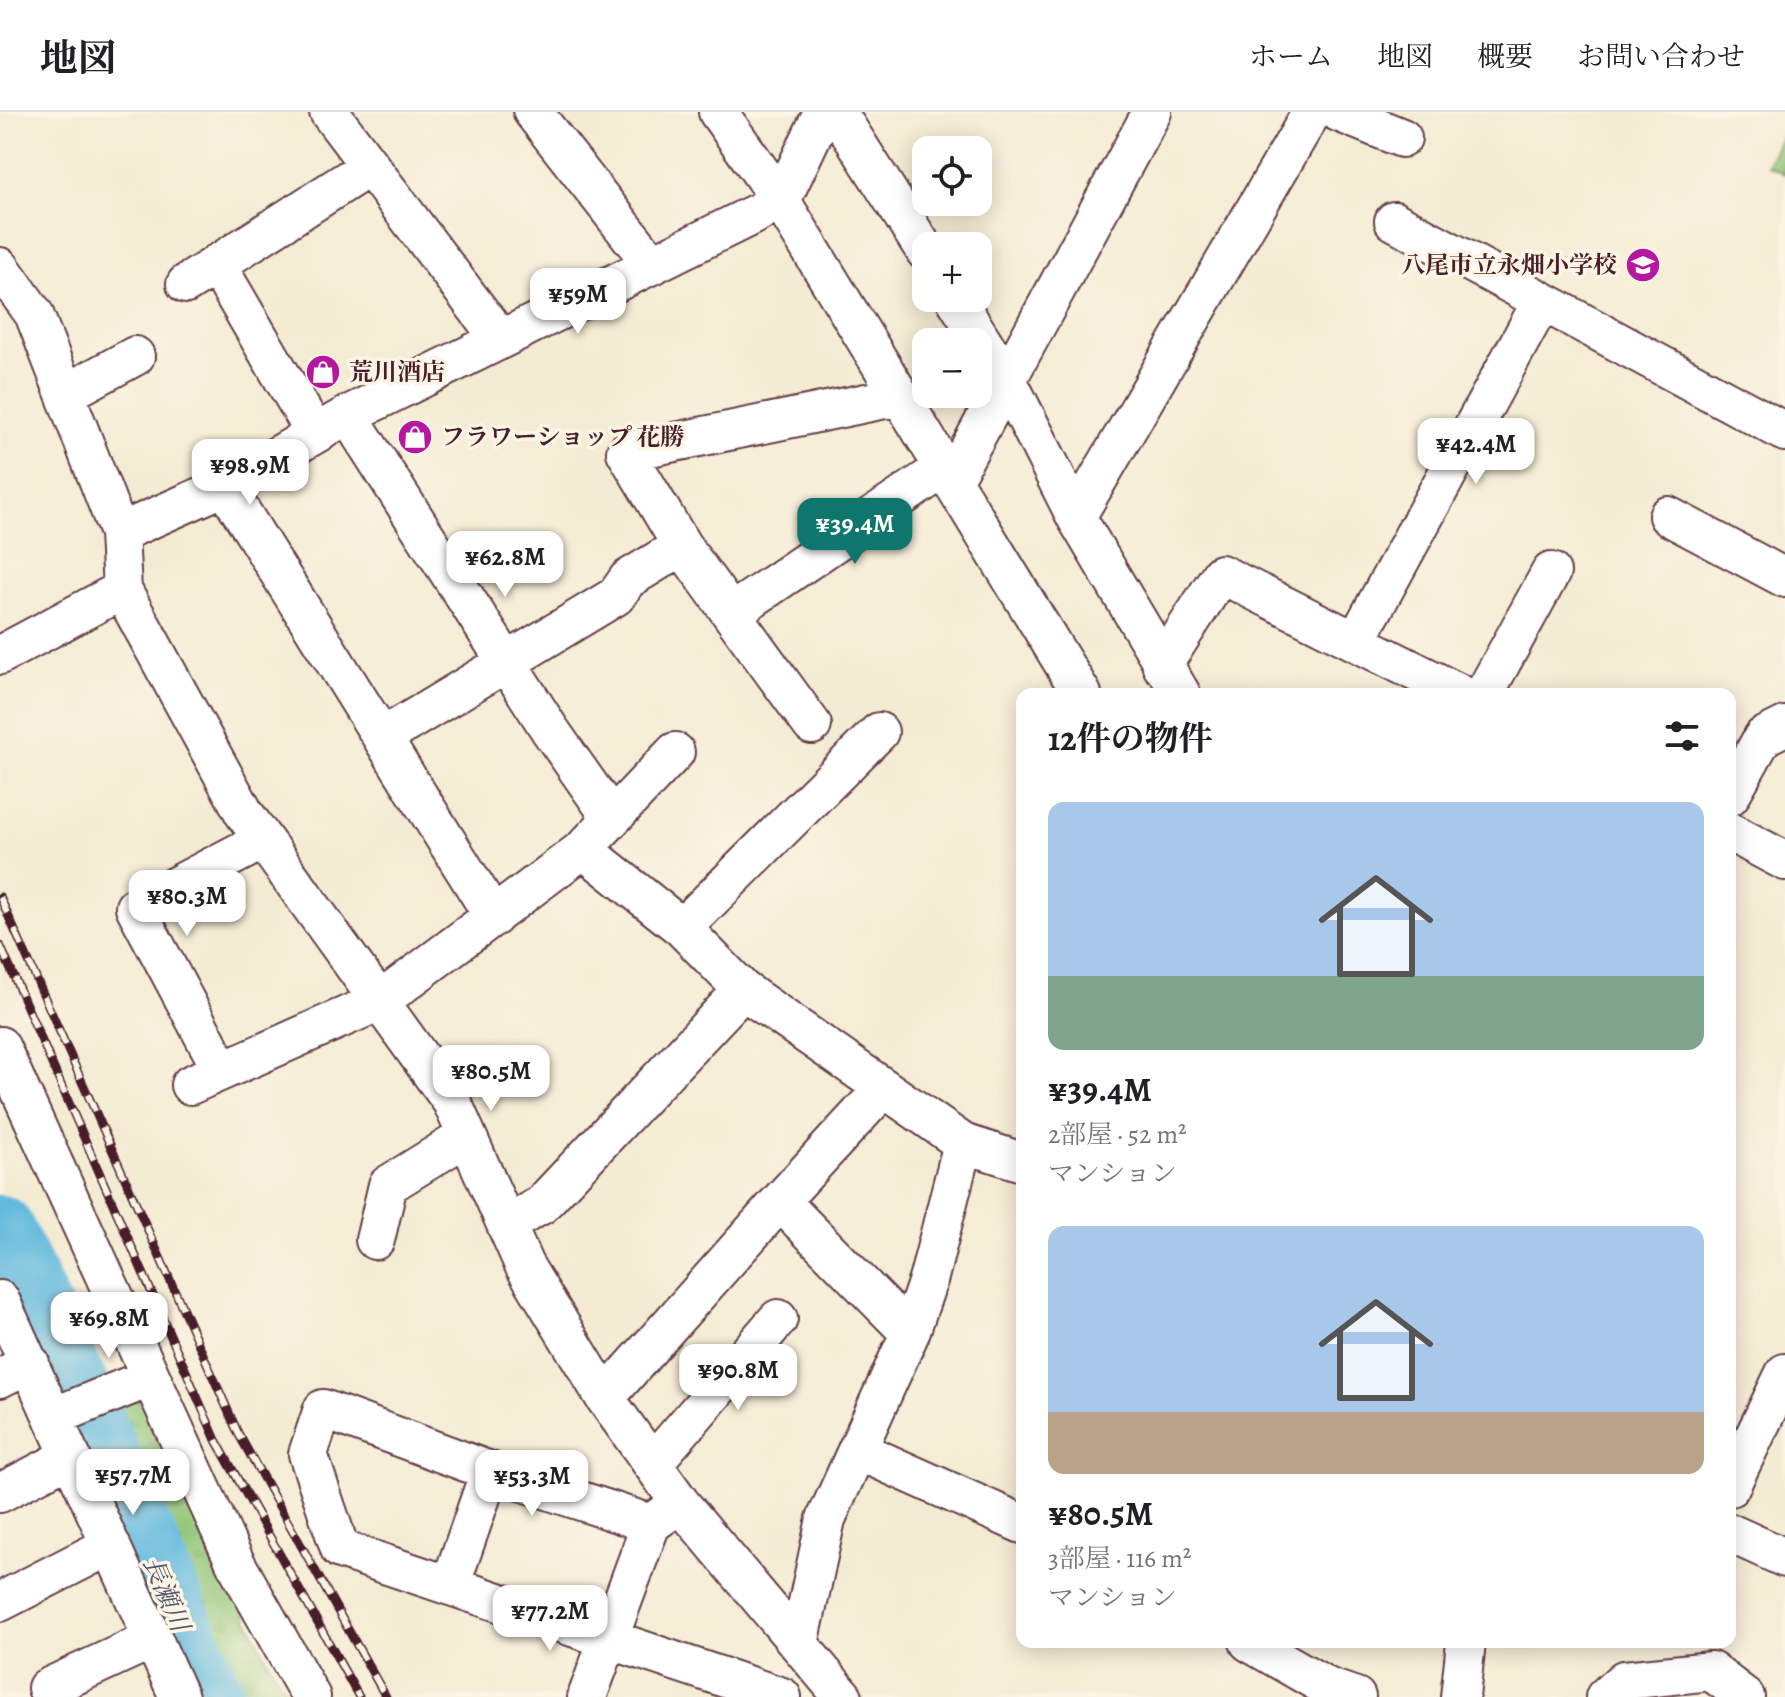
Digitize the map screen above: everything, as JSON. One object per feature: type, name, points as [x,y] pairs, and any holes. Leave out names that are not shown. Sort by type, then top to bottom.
[{"type":"street","points":[[329,112],[500,339]]},
{"type":"street","points":[[533,112],[653,265]]},
{"type":"street","points":[[718,112],[781,201],[1078,688]]},
{"type":"street","points":[[119,533],[225,486],[348,415],[781,201],[823,112]]},
{"type":"street","points":[[837,112],[913,232]]},
{"type":"street","points":[[731,613],[948,474],[1008,382],[1152,112]]},
{"type":"street","points":[[1076,517],[1312,112]]},
{"type":"street","points":[[1338,112],[1402,138]]},
{"type":"street","points":[[315,433],[201,274],[370,166]]},
{"type":"street","points":[[1394,221],[1785,432]]},
{"type":"street","points":[[0,267],[34,314],[119,533],[122,590],[244,813],[452,1102],[524,1265],[605,1398],[652,1464],[666,1514],[799,1644],[843,1697]]},
{"type":"street","points":[[1356,641],[1542,301]]},
{"type":"street","points":[[964,312],[1008,382],[1076,517],[1172,680]]},
{"type":"street","points":[[65,394],[135,356]]},
{"type":"street","points":[[812,725],[682,546],[626,452],[900,396]]},
{"type":"street","points":[[348,415],[550,730],[611,817]]},
{"type":"street","points":[[225,486],[494,917]]},
{"type":"street","points":[[1668,516],[1785,578]]},
{"type":"street","points":[[383,737],[616,596],[628,579],[682,546]]},
{"type":"street","points":[[1487,688],[1551,572]]},
{"type":"street","points":[[1172,680],[1221,574],[1356,641],[1416,684]]},
{"type":"street","points":[[0,655],[122,590]]},
{"type":"street","points":[[1736,785],[1763,737],[1785,726]]},
{"type":"street","points":[[682,928],[879,732]]},
{"type":"street","points":[[263,840],[135,907],[206,1078],[380,1001],[583,849],[675,752]]},
{"type":"street","points":[[1736,835],[1785,861]]},
{"type":"street","points":[[583,849],[682,928],[743,990],[963,1143],[1016,1160]]},
{"type":"street","points":[[507,1224],[541,1205],[743,990]]},
{"type":"street","points":[[0,1046],[235,1562],[311,1697]]},
{"type":"street","points":[[605,1398],[884,1088]]},
{"type":"street","points":[[375,1240],[388,1185],[467,1136]]},
{"type":"street","points":[[799,1644],[826,1519],[910,1333],[929,1277],[963,1143]]},
{"type":"street","points":[[780,1201],[910,1333]]},
{"type":"street","points":[[0,1300],[15,1370],[71,1410]]},
{"type":"street","points":[[652,1464],[778,1319]]},
{"type":"street","points":[[1736,1475],[1785,1373]]},
{"type":"street","points":[[71,1410],[149,1378]]},
{"type":"street","points":[[666,1514],[490,1471],[323,1409],[308,1454],[340,1549],[782,1697]]},
{"type":"street","points":[[71,1410],[71,1456],[179,1697]]},
{"type":"street","points":[[857,1450],[1016,1521]]},
{"type":"street","points":[[0,1493],[71,1456]]},
{"type":"street","points":[[450,1586],[490,1471]]},
{"type":"street","points":[[587,1697],[608,1640],[666,1514]]},
{"type":"street","points":[[1736,1536],[1785,1558]]},
{"type":"street","points":[[0,1602],[111,1545]]},
{"type":"street","points":[[47,1688],[153,1639]]},
{"type":"street","points":[[1259,1648],[1327,1687],[1356,1697]]},
{"type":"street","points":[[1460,1697],[1465,1648]]},
{"type":"street","points":[[1605,1697],[1624,1680],[1709,1657],[1745,1697]]},
{"type":"green space","points":[[1785,130],[1785,174],[1767,165]]},
{"type":"green space","points":[[124,1399],[142,1402],[270,1665],[290,1697],[224,1697],[99,1414]]},
{"type":"waterway","name":"長瀬川","points":[[0,1229],[93,1425],[211,1697]]},
{"type":"railway","points":[[0,897],[238,1433],[386,1697]]},
{"type":"railway","points":[[0,945],[216,1440],[359,1697]]},
{"type":"place","name":"八尾市立永畑小学校","points":[[1643,265]]},
{"type":"place","name":"荒川酒店","points":[[323,372]]},
{"type":"place","name":"フラワーショップ 花勝","points":[[415,437]]}]
